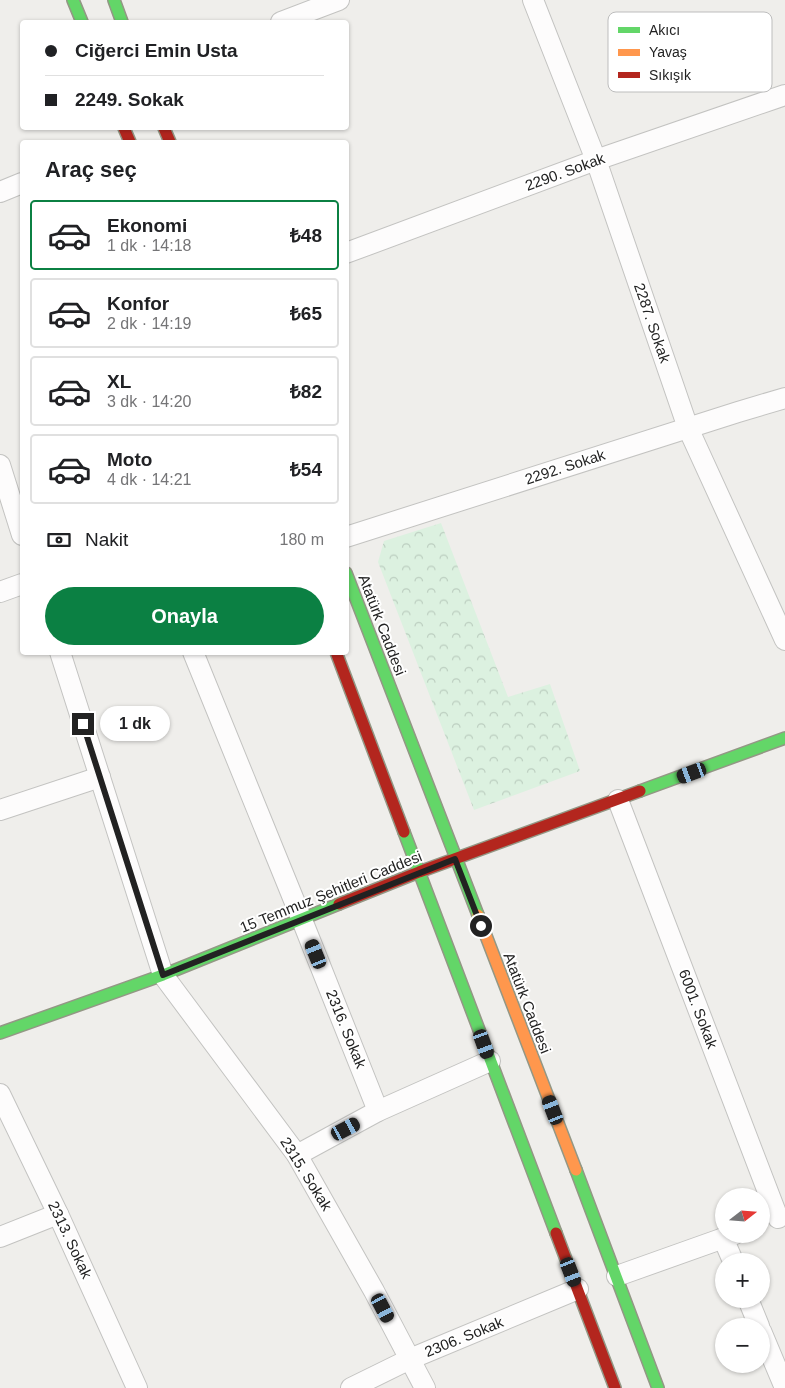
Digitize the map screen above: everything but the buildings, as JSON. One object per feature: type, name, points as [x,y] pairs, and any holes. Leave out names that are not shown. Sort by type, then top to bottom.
[{"type":"main road","points":[[73,0],[81,20]]},
{"type":"main road","points":[[114,0],[121,20]]},
{"type":"main road","name":"Atatürk Caddesi","points":[[349,582],[617,1276],[658,1388]]},
{"type":"main road","points":[[337,655],[615,1388]]},
{"type":"main road","name":"15 Temmuz Şehitleri Caddesi","points":[[0,1033],[163,975],[419,872],[785,738]]},
{"type":"street","points":[[286,20],[339,0]]},
{"type":"street","name":"2287. Sokak","points":[[538,2],[596,160],[688,428],[785,640]]},
{"type":"street","name":"2290. Sokak","points":[[349,253],[596,160],[785,95]]},
{"type":"street","points":[[0,192],[20,184]]},
{"type":"street","name":"2292. Sokak","points":[[349,536],[785,398]]},
{"type":"street","points":[[0,465],[20,529]]},
{"type":"street","points":[[0,592],[20,585]]},
{"type":"street","name":"2315. Sokak","points":[[61,655],[163,975],[297,1155],[374,1290],[425,1388]]},
{"type":"street","name":"2316. Sokak","points":[[194,655],[378,1111]]},
{"type":"street","points":[[0,810],[100,778]]},
{"type":"street","name":"6001. Sokak","points":[[618,800],[775,1219]]},
{"type":"street","points":[[297,1155],[378,1111],[490,1061]]},
{"type":"street","name":"2313. Sokak","points":[[0,1094],[58,1214],[137,1388]]},
{"type":"street","points":[[0,1237],[58,1214]]},
{"type":"street","points":[[617,1276],[715,1241]]},
{"type":"street","name":"2306. Sokak","points":[[351,1388],[410,1359],[578,1289]]},
{"type":"street","points":[[770,1353],[784,1388]]},
{"type":"green space","points":[[441,523],[508,697],[550,684],[580,771],[474,810],[378,562],[384,541]]},
{"type":"traffic: fast","points":[[73,0],[81,20]]},
{"type":"traffic: fast","points":[[114,0],[121,20]]},
{"type":"traffic: fast","points":[[349,581],[478,915]]},
{"type":"traffic: fast","points":[[640,791],[785,738]]},
{"type":"traffic: fast","points":[[404,832],[556,1233]]},
{"type":"traffic: fast","points":[[0,1033],[163,975],[339,904]]},
{"type":"traffic: fast","points":[[576,1170],[658,1388]]},
{"type":"traffic: slow","points":[[478,915],[576,1170]]},
{"type":"traffic: jam","points":[[125,130],[129,140]]},
{"type":"traffic: jam","points":[[165,130],[169,140]]},
{"type":"traffic: jam","points":[[337,655],[404,832]]},
{"type":"traffic: jam","points":[[339,904],[419,872],[640,791]]},
{"type":"traffic: jam","points":[[556,1233],[615,1388]]},
{"type":"route","points":[[83,724],[163,975],[455,859],[481,926]]}]
